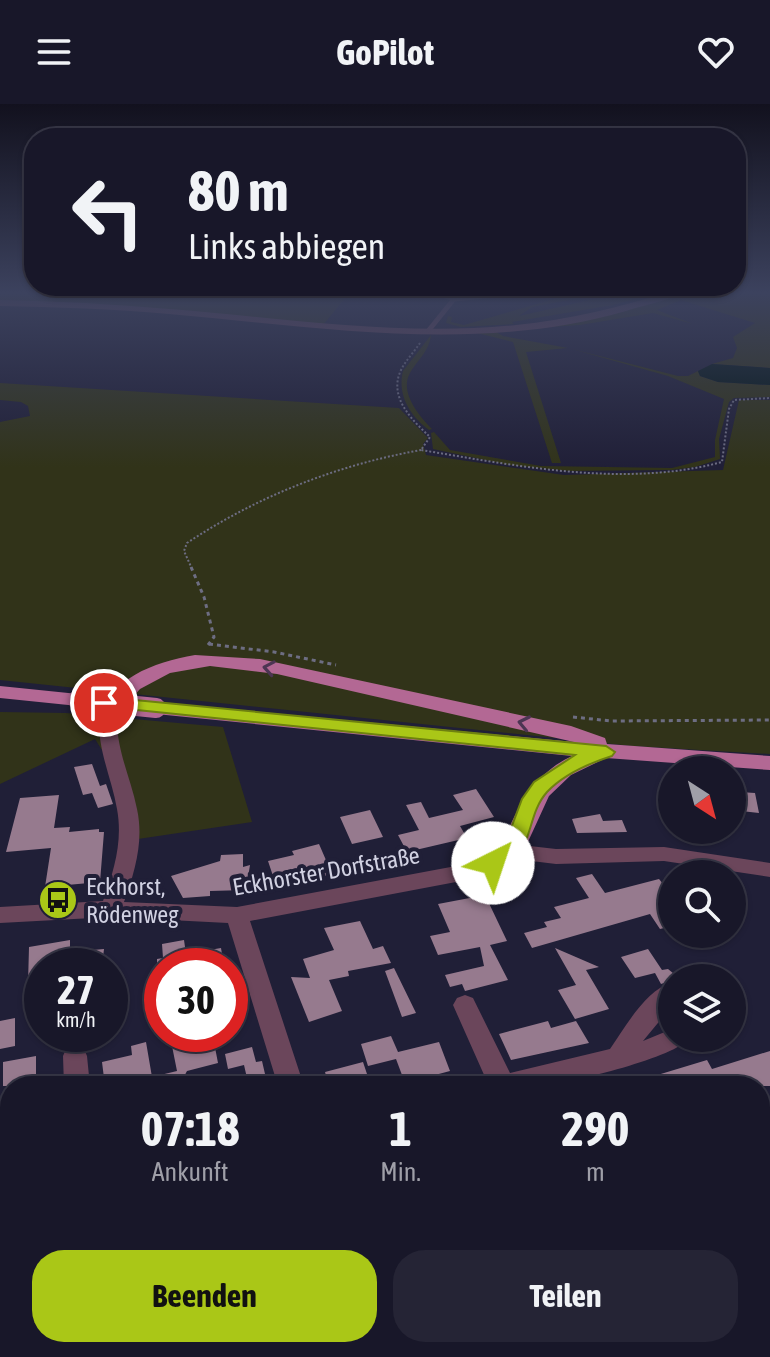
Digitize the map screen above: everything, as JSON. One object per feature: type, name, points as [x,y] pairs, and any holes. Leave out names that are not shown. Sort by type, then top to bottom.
[{"type":"main road","points":[[108,723],[115,704],[129,688],[164,669],[192,662],[228,661],[571,733],[615,753]]},
{"type":"main road","points":[[0,692],[615,753],[770,763]]},
{"type":"main road","points":[[512,851],[532,799],[541,787],[582,759],[615,753]]},
{"type":"street","points":[[108,723],[107,741],[129,816],[130,840],[111,909]]},
{"type":"street","points":[[512,851],[542,858],[629,853],[694,857],[770,870]]},
{"type":"street","name":"Eckhorster Dorfstraße","points":[[0,915],[111,909],[237,915],[456,874],[493,863],[512,851]]},
{"type":"street","points":[[237,915],[288,1076]]},
{"type":"street","points":[[465,1005],[498,1076]]},
{"type":"street","points":[[618,1057],[644,1019],[658,1005]]},
{"type":"street","points":[[543,1076],[658,1047]]},
{"type":"street","points":[[75,1056],[76,1076]]},
{"type":"path","points":[[414,350],[400,370],[397,383],[403,409],[430,437],[421,450]]},
{"type":"path","points":[[192,662],[214,637],[204,597],[184,551],[187,543],[240,513],[332,471],[421,450],[565,473],[700,468],[722,462],[729,409],[734,400],[770,398]]},
{"type":"path","points":[[209,644],[274,652],[335,665]]},
{"type":"path","points":[[561,716],[611,721],[770,720]]},
{"type":"green space","points":[[419,350],[426,350],[410,373],[407,388],[416,411],[432,429],[429,430],[416,418],[407,404],[402,388],[403,371]]},
{"type":"green space","points":[[516,350],[542,350],[526,352],[561,463],[552,463]]},
{"type":"green space","points":[[577,350],[678,376],[688,376],[698,371],[700,376],[718,382],[770,385],[770,397],[734,398],[729,402],[719,439],[720,459],[695,467],[672,470],[569,471],[509,465],[433,449],[431,433],[434,432],[450,450],[541,466],[672,468],[715,457],[715,440],[724,399],[668,376]]},
{"type":"green space","points":[[736,350],[770,350],[770,368],[712,364],[733,358]]},
{"type":"green space","points":[[0,383],[399,408],[428,438],[423,444],[426,455],[564,475],[723,470],[739,400],[770,400],[770,754],[632,746],[0,680],[0,422],[30,416],[28,406],[21,402],[0,400]]},
{"type":"green space","points":[[0,712],[66,713],[223,727],[252,822],[138,839],[124,785],[95,739],[0,784]]},
{"type":"shaded area","points":[[712,364],[770,368],[770,385],[718,382],[700,376],[698,371]]},
{"type":"building","points":[[92,764],[100,786],[106,784],[113,804],[98,808],[92,793],[83,795],[74,767]]},
{"type":"building","points":[[476,789],[494,817],[460,826],[467,838],[407,852],[398,835],[419,830],[406,805],[421,802],[429,818],[463,810],[453,795]]},
{"type":"building","points":[[746,792],[755,793],[759,813],[746,812]]},
{"type":"building","points":[[59,795],[54,828],[70,827],[69,832],[99,829],[99,832],[104,832],[100,882],[45,887],[51,848],[6,852],[20,798]]},
{"type":"building","points":[[370,810],[383,837],[352,844],[340,817]]},
{"type":"building","points":[[600,814],[603,821],[622,820],[627,832],[577,833],[572,819]]},
{"type":"building","points":[[319,844],[332,874],[277,888],[268,861],[294,855],[292,851]]},
{"type":"building","points":[[243,854],[243,867],[250,865],[246,890],[210,891],[210,896],[183,898],[171,876],[220,861],[221,855]]},
{"type":"building","points":[[592,874],[605,893],[658,879],[658,926],[650,914],[532,948],[524,933],[547,927],[544,922],[561,918],[554,907],[589,898],[576,878]]},
{"type":"building","points":[[486,897],[507,941],[490,945],[508,980],[465,991],[462,984],[450,987],[445,975],[484,966],[480,947],[438,955],[430,936],[450,932],[438,904]]},
{"type":"building","points":[[360,921],[373,949],[383,946],[391,963],[348,971],[349,976],[329,980],[342,1011],[309,1022],[291,977],[310,978],[303,959],[334,950],[324,928]]},
{"type":"building","points":[[70,940],[70,948],[29,947]]},
{"type":"building","points":[[184,940],[185,948],[162,948],[162,944]]},
{"type":"building","points":[[555,948],[599,967],[586,970],[609,1009],[575,1019],[558,990],[576,985]]},
{"type":"building","points":[[648,949],[658,964],[658,978],[655,973],[635,978],[621,957]]},
{"type":"building","points":[[394,968],[416,1013],[402,1017],[385,971]]},
{"type":"building","points":[[15,1018],[15,1046],[0,1049],[0,1021]]},
{"type":"building","points":[[548,1021],[551,1028],[576,1021],[589,1043],[511,1060],[499,1034]]},
{"type":"building","points":[[391,1036],[398,1052],[439,1042],[450,1071],[431,1076],[402,1076],[396,1059],[368,1066],[361,1044]]},
{"type":"building","points":[[144,1043],[152,1076],[104,1076],[102,1062],[132,1055],[131,1046]]},
{"type":"building","points":[[252,1047],[256,1062],[262,1061],[265,1074],[247,1076],[244,1065],[228,1069],[225,1054],[248,1052],[248,1048]]},
{"type":"building","points":[[770,1051],[770,1076],[654,1076],[707,1060],[712,1069]]},
{"type":"building","points":[[173,1052],[216,1052],[218,1063],[187,1071],[184,1076],[156,1076],[177,1071]]},
{"type":"building","points":[[36,1056],[36,1076],[3,1076],[3,1062]]},
{"type":"building","points":[[363,1062],[368,1076],[326,1076],[325,1072]]},
{"type":"place","name":"Eckhorst, Rödenweg","points":[[58,900]]},
{"type":"route","points":[[104,703],[606,752],[582,759],[541,787],[532,799],[512,851],[493,863]]}]
